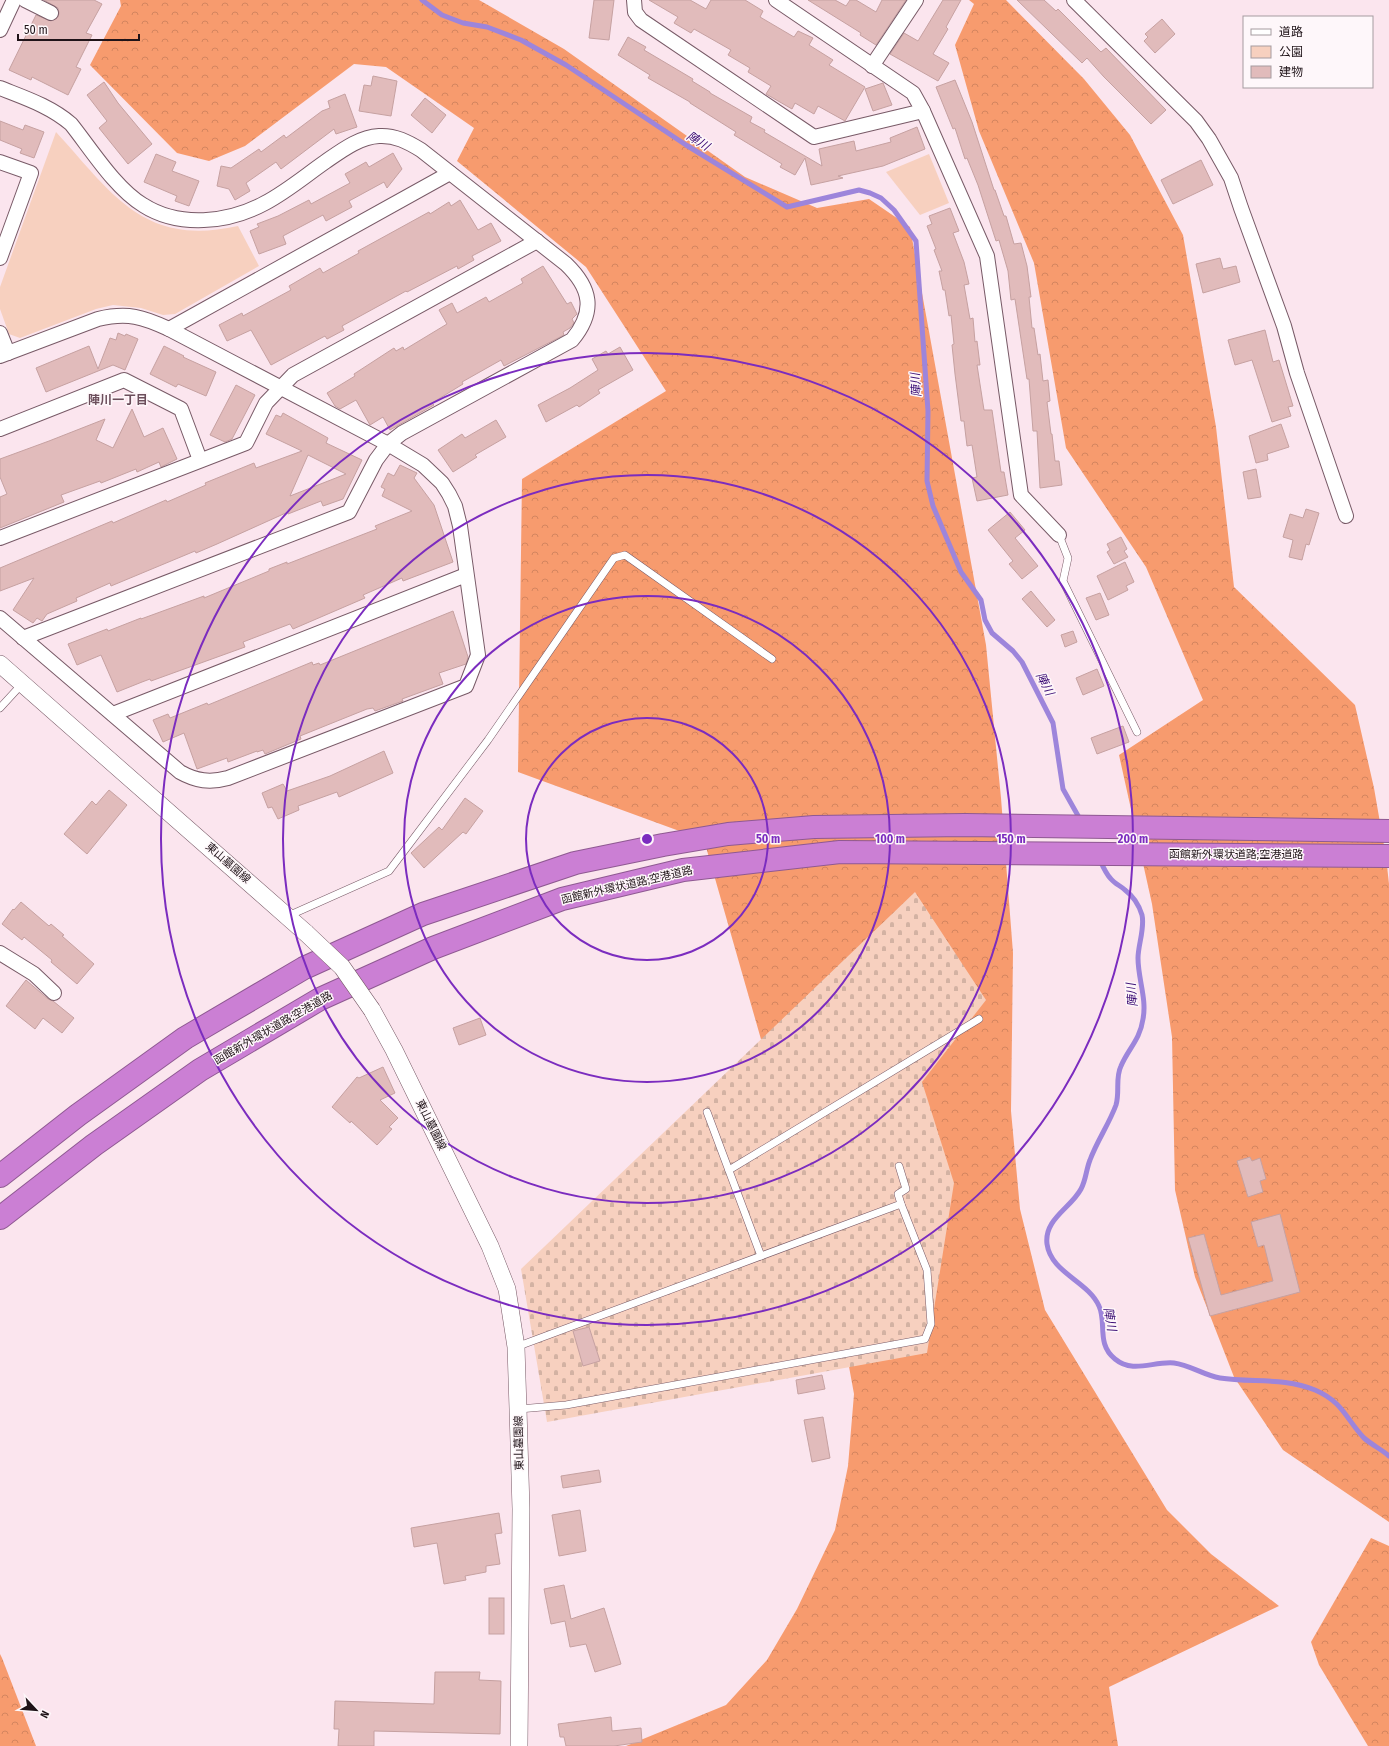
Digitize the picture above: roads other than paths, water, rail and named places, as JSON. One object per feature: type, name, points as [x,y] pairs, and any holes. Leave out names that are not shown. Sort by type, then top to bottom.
[{"type":"highway","points":[[0,1176],[78,1115],[185,1038],[304,968],[423,914],[575,863],[663,845],[728,834],[814,827],[965,825],[1389,831]]},
{"type":"highway","name":"函館新外環状道路;空港道路","points":[[0,1218],[94,1145],[200,1070],[320,999],[433,948],[562,899],[683,870],[840,852],[1281,854],[1389,856]]},
{"type":"street","points":[[0,30],[14,0]]},
{"type":"street","points":[[25,0],[51,13]]},
{"type":"street","points":[[634,0],[635,12],[641,20],[814,137],[923,111]]},
{"type":"street","points":[[776,0],[913,93],[923,111],[987,256],[1021,495],[1059,535]]},
{"type":"street","points":[[872,66],[916,0]]},
{"type":"street","points":[[1074,0],[1196,121],[1209,139],[1231,178],[1284,326],[1297,373],[1346,516]]},
{"type":"street","points":[[0,88],[44,106],[61,115],[70,124],[118,184],[130,196],[155,212],[180,219],[212,220],[229,217],[263,204],[341,151],[357,142],[374,136],[390,136],[412,144],[566,264],[582,282],[586,294],[587,306],[586,317],[582,328],[572,340],[402,433],[388,444],[376,460],[349,512],[23,638]]},
{"type":"street","points":[[0,162],[31,173],[0,258]]},
{"type":"street","points":[[170,329],[450,173]]},
{"type":"street","points":[[0,538],[246,443],[266,403],[293,375],[537,241]]},
{"type":"street","points":[[0,333],[4,355],[98,318],[132,315],[142,317],[170,329],[279,388],[388,444],[423,465],[433,473],[449,494],[460,526],[478,655],[466,686],[228,778],[214,782],[201,781],[190,778],[180,772],[0,618]]},
{"type":"street","points":[[0,429],[124,380],[181,410],[200,460]]},
{"type":"street","points":[[113,714],[466,575]]},
{"type":"street","name":"東山墓園線","points":[[0,664],[288,916],[342,967],[372,1010],[394,1050],[490,1246],[507,1289],[516,1347],[521,1509],[519,1746]]},
{"type":"street","points":[[0,953],[34,974],[54,993]]},
{"type":"lane","points":[[1059,535],[1068,558],[1063,581],[1137,732]]},
{"type":"lane","points":[[288,916],[388,871],[488,740],[614,558],[625,555],[772,659]]},
{"type":"lane","points":[[0,708],[23,684]]},
{"type":"lane","points":[[729,1170],[979,1019]]},
{"type":"lane","points":[[707,1112],[761,1256]]},
{"type":"lane","points":[[518,1409],[566,1405],[925,1339],[932,1324],[927,1270],[898,1194],[906,1189],[899,1166]]},
{"type":"lane","points":[[516,1347],[901,1204]]},
{"type":"waterway","name":"陣川","points":[[422,0],[442,15],[463,23],[487,27],[521,40],[566,65],[686,145],[787,207],[859,190],[881,198],[894,210],[916,241],[928,411],[927,481],[933,506],[961,572],[981,600],[985,620],[992,633],[1013,651],[1022,662],[1053,723],[1063,789],[1081,821]]},
{"type":"waterway","name":"陣川","points":[[1100,860],[1109,877],[1128,892],[1137,904],[1142,915],[1143,925],[1138,958],[1144,1004],[1143,1019],[1137,1039],[1119,1071],[1116,1105],[1093,1153],[1083,1186],[1077,1196],[1059,1214],[1047,1235],[1047,1244],[1050,1254],[1062,1270],[1094,1297],[1101,1313],[1106,1347],[1115,1359],[1129,1366],[1174,1363],[1220,1378],[1292,1383],[1315,1390],[1338,1405],[1364,1438],[1389,1456]]},
{"type":"district","name":"陣川一丁目","points":[[118,400]]}]
